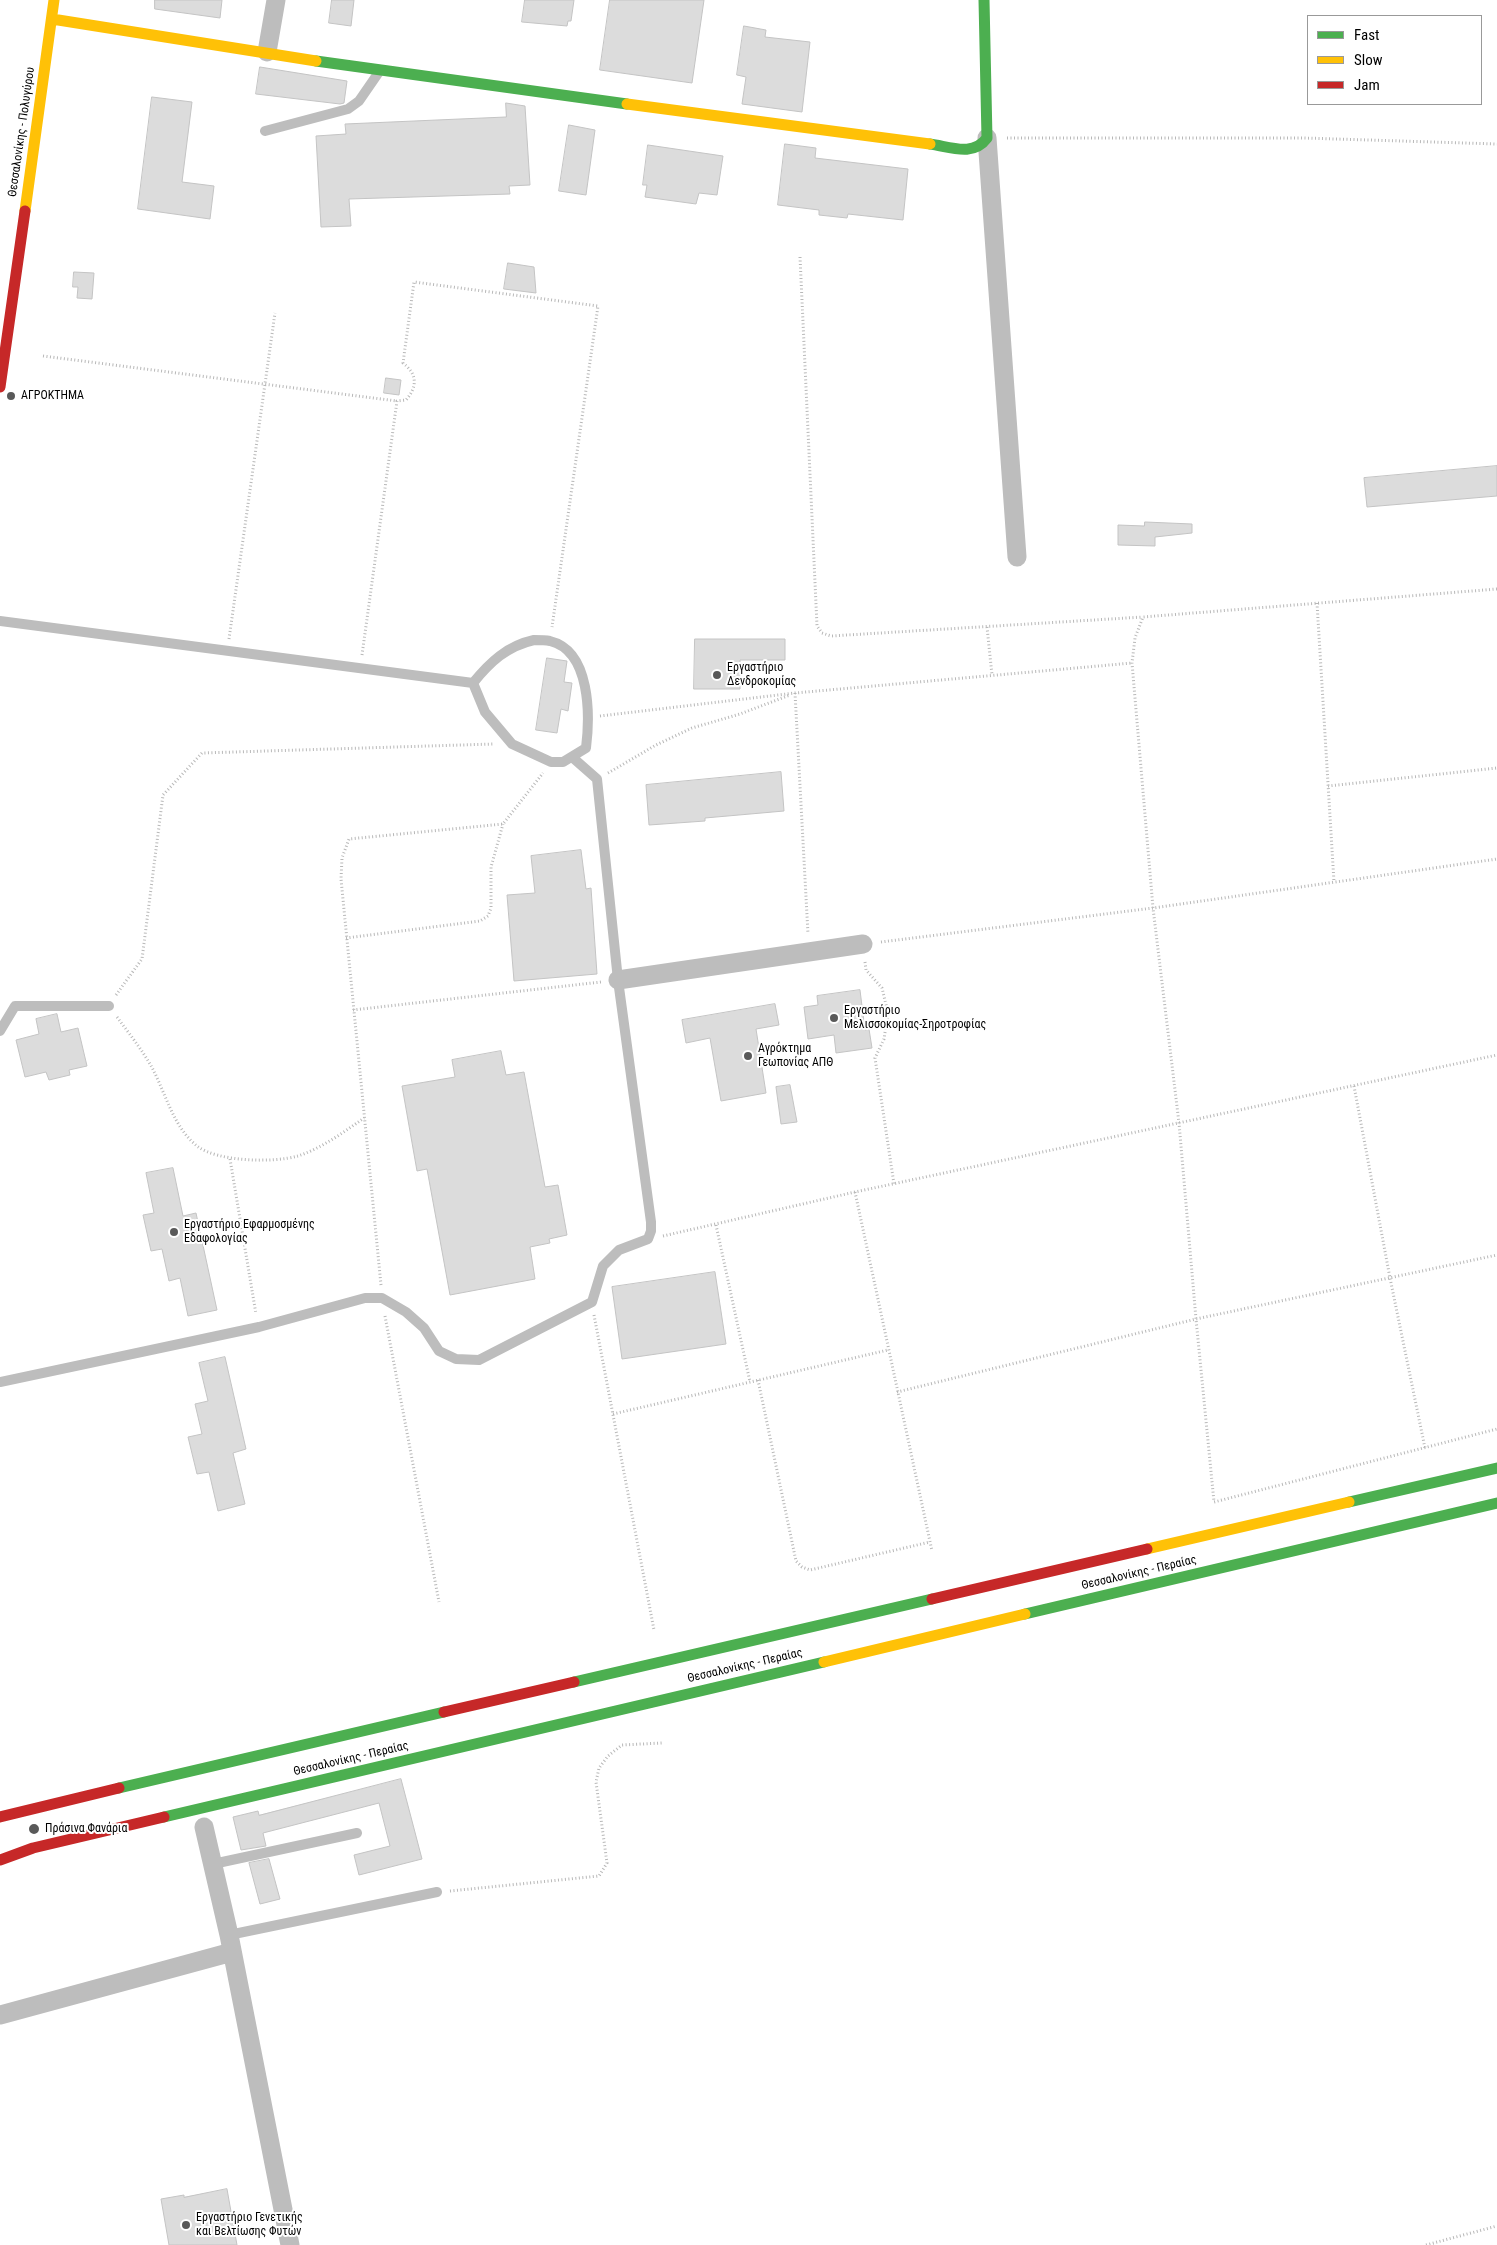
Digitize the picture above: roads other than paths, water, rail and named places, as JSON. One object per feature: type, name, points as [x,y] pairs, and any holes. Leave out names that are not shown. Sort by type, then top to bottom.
[{"type":"main road","name":"Θεσσαλονίκης - Πολυγύρου","points":[[0,387],[54,0]]},
{"type":"main road","points":[[52,19],[380,71],[973,150],[981,146],[987,138],[984,0]]},
{"type":"main road","name":"Θεσσαλονίκης - Περαίας","points":[[0,1817],[29,1808],[1497,1468]]},
{"type":"main road","name":"Θεσσαλονίκης - Περαίας","points":[[0,1860],[33,1848],[1497,1503]]},
{"type":"street","points":[[267,52],[276,0]]},
{"type":"street","points":[[987,138],[1018,557]]},
{"type":"street","points":[[618,980],[863,944]]},
{"type":"street","points":[[204,1827],[231,1944],[290,2245]]},
{"type":"street","points":[[0,2015],[231,1944]]},
{"type":"lane","points":[[264,131],[348,109],[359,101],[380,71]]},
{"type":"lane","points":[[0,621],[473,683]]},
{"type":"lane","points":[[534,640],[551,642],[566,650],[583,676],[589,717],[586,748],[562,762],[551,762],[512,744],[485,712],[473,683],[496,658],[521,643],[534,640]]},
{"type":"lane","points":[[0,1382],[259,1327],[365,1298],[382,1298],[406,1312],[424,1328],[438,1351],[456,1359],[479,1360],[592,1302],[603,1266],[619,1250],[648,1240],[651,1231],[618,980],[598,779],[572,757]]},
{"type":"lane","points":[[0,1031],[15,1006],[109,1006]]},
{"type":"lane","points":[[213,1864],[357,1833]]},
{"type":"lane","points":[[231,1944],[437,1892]]},
{"type":"place","name":"ΑΓΡΟΚΤΗΜΑ","points":[[11,396]]},
{"type":"place","name":"Εργαστήριο Δενδροκομίας","points":[[717,675]]},
{"type":"place","name":"Εργαστήριο Μελισσοκομίας-Σηροτροφίας","points":[[834,1018]]},
{"type":"place","name":"Αγρόκτημα Γεωπονίας ΑΠΘ","points":[[748,1056]]},
{"type":"place","name":"Εργαστήριο Εφαρμοσμένης Εδαφολογίας","points":[[174,1232]]},
{"type":"place","name":"Πράσινα Φανάρια","points":[[34,1829]]},
{"type":"place","name":"Εργαστήριο Γενετικής και Βελτίωσης Φυτών","points":[[186,2225]]}]
